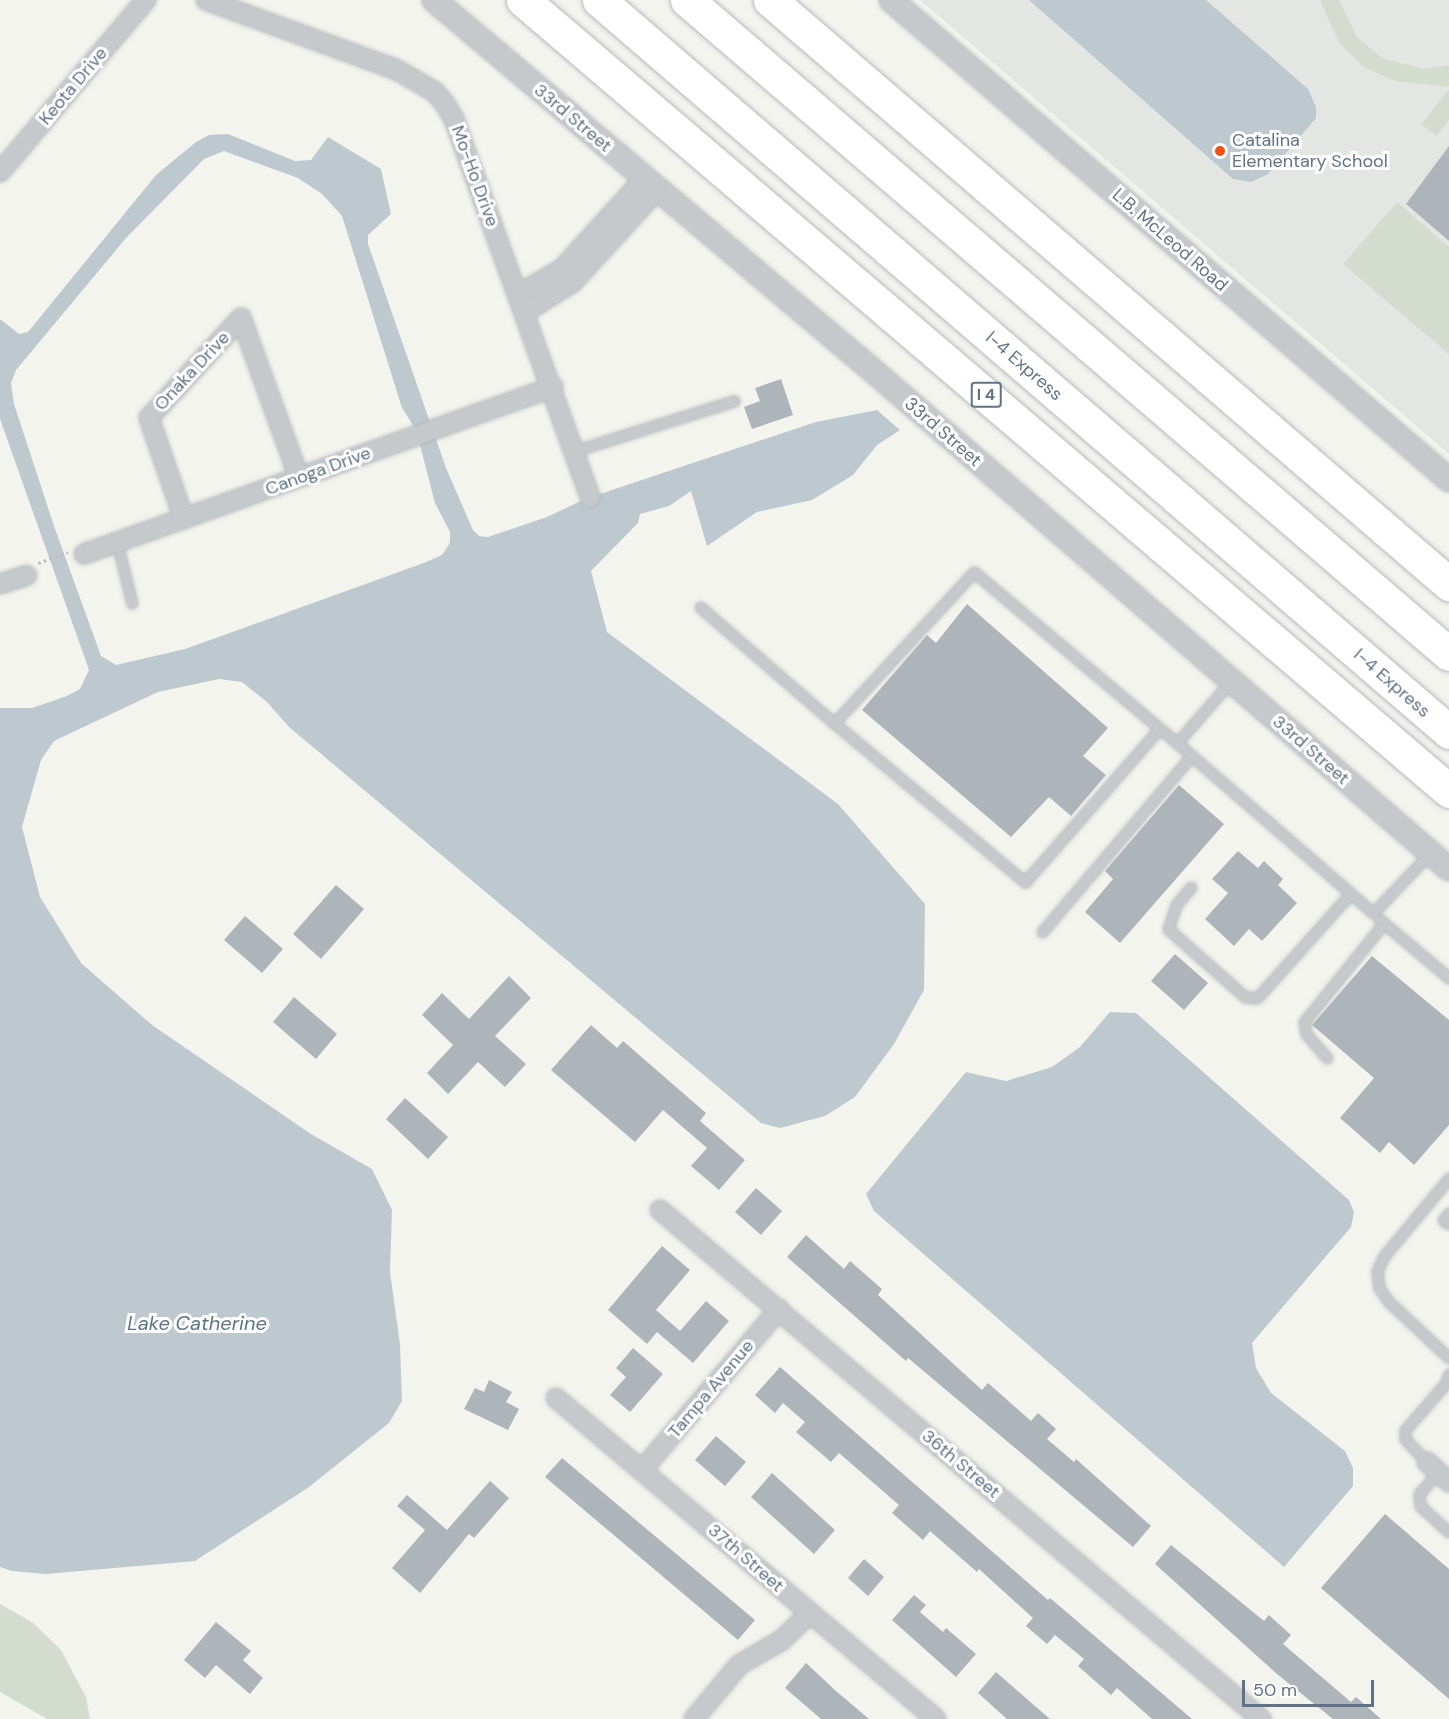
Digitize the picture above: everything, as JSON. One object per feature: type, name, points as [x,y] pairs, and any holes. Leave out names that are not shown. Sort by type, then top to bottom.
[{"type":"highway","name":"I 4","points":[[523,0],[1449,791]]},
{"type":"highway","name":"I-4 Express","points":[[599,0],[1449,732]]},
{"type":"highway","points":[[687,0],[1449,654]]},
{"type":"highway","points":[[770,0],[1449,584]]},
{"type":"street","name":"Keota Drive","points":[[4,160],[146,0]]},
{"type":"street","name":"Mo-Ho Drive","points":[[206,0],[397,70],[435,92],[454,119],[553,387],[590,497]]},
{"type":"street","name":"33rd Street","points":[[434,0],[1449,869]]},
{"type":"street","name":"L.B. McLeod Road","points":[[891,0],[1449,480]]},
{"type":"street","points":[[519,294],[562,269],[650,184]]},
{"type":"street","points":[[525,312],[573,282],[650,184]]},
{"type":"street","name":"Onaka Drive","points":[[184,519],[149,418],[241,318],[299,477]]},
{"type":"street","name":"Canoga Drive","points":[[76,553],[117,543],[553,387]]},
{"type":"street","points":[[0,584],[27,575]]},
{"type":"street","name":"36th Street","points":[[660,1210],[1261,1719]]},
{"type":"street","name":"Tampa Avenue","points":[[643,1469],[779,1310]]},
{"type":"street","name":"37th Street","points":[[556,1398],[643,1469],[936,1719]]},
{"type":"street","points":[[694,1719],[739,1665],[782,1640],[810,1613]]},
{"type":"lane","points":[[574,451],[734,401]]},
{"type":"lane","points":[[117,543],[132,603]]},
{"type":"lane","points":[[834,723],[974,572],[1177,743],[1449,978]]},
{"type":"lane","points":[[699,607],[1025,882],[1159,729]]},
{"type":"lane","points":[[1177,743],[1231,681]]},
{"type":"lane","points":[[1042,932],[1191,756]]},
{"type":"lane","points":[[1373,913],[1430,853]]},
{"type":"lane","points":[[1191,887],[1176,905],[1168,929],[1245,997],[1257,998],[1350,894]]},
{"type":"lane","points":[[1327,1058],[1311,1041],[1304,1022],[1384,922]]},
{"type":"lane","points":[[1449,1178],[1384,1256],[1377,1272],[1379,1288],[1388,1301],[1449,1358]]},
{"type":"lane","points":[[1449,1213],[1443,1220],[1449,1224]]},
{"type":"lane","points":[[1449,1374],[1405,1430],[1406,1439],[1438,1472],[1419,1494],[1420,1506],[1449,1532]]},
{"type":"path","points":[[44,561],[76,553]]},
{"type":"shaded area","name":"Catalina Elementary School","points":[[920,0],[1449,0],[1449,454],[1239,274]]},
{"type":"shaded area","points":[[1320,0],[1339,0],[1357,37],[1384,59],[1425,69],[1449,65],[1449,87],[1395,81],[1365,68],[1339,43]]},
{"type":"shaded area","points":[[1449,89],[1449,120],[1436,136],[1421,124]]},
{"type":"shaded area","points":[[1397,202],[1449,247],[1449,354],[1343,264]]},
{"type":"shaded area","points":[[0,1604],[32,1622],[61,1650],[86,1697],[90,1719],[47,1719],[0,1692]]},
{"type":"water","points":[[1029,0],[1206,0],[1308,89],[1316,107],[1316,118],[1268,174],[1251,182],[1233,179]]},
{"type":"water","name":"Lake Catherine","points":[[228,134],[295,161],[311,160],[328,137],[381,169],[391,214],[368,235],[368,244],[446,468],[473,530],[479,536],[488,537],[547,517],[585,499],[816,422],[877,410],[900,430],[877,445],[853,475],[812,500],[757,512],[707,546],[691,491],[669,506],[640,514],[638,523],[591,571],[607,632],[838,804],[925,904],[924,990],[894,1044],[855,1097],[825,1116],[780,1128],[761,1123],[289,727],[267,702],[242,682],[219,679],[158,692],[54,741],[41,760],[22,827],[40,897],[81,963],[152,1025],[311,1134],[372,1169],[392,1210],[390,1272],[400,1344],[402,1401],[389,1423],[309,1487],[195,1561],[46,1574],[12,1571],[0,1567],[0,708],[32,708],[67,696],[80,689],[89,670],[0,419],[0,319],[19,334],[28,332],[156,175],[196,142],[209,135]],"holes":[[[224,151],[298,178],[322,194],[342,216],[402,408],[416,430],[435,503],[450,532],[450,543],[442,555],[421,564],[185,649],[116,665],[101,656],[54,526],[14,404],[11,383],[16,370],[126,238],[204,159]]]},
{"type":"water","points":[[1110,1012],[1136,1013],[1349,1200],[1354,1212],[1351,1227],[1252,1343],[1256,1368],[1271,1393],[1345,1451],[1353,1468],[1353,1486],[1284,1567],[874,1211],[866,1194],[966,1072],[1006,1081],[1052,1067],[1080,1047]]},
{"type":"building","points":[[1449,146],[1449,241],[1406,204]]},
{"type":"building","points":[[781,379],[793,415],[752,429],[744,407],[760,401],[755,388]]},
{"type":"building","points":[[967,604],[1108,728],[1083,756],[1106,775],[1071,816],[1049,797],[1011,837],[862,710],[927,635],[936,643]]},
{"type":"building","points":[[1179,785],[1224,824],[1120,943],[1085,912],[1113,879],[1105,871]]},
{"type":"building","points":[[1238,851],[1258,868],[1264,861],[1283,879],[1278,885],[1297,903],[1262,941],[1249,929],[1234,946],[1205,919],[1228,893],[1212,879]]},
{"type":"building","points":[[336,885],[364,909],[321,959],[293,934]]},
{"type":"building","points":[[245,916],[283,949],[262,973],[224,940]]},
{"type":"building","points":[[1175,954],[1208,983],[1184,1010],[1151,981]]},
{"type":"building","points":[[1372,956],[1449,1020],[1449,1125],[1414,1165],[1389,1142],[1380,1153],[1340,1118],[1374,1078],[1312,1025]]},
{"type":"building","points":[[509,976],[531,998],[495,1036],[526,1064],[505,1087],[478,1062],[448,1094],[427,1073],[453,1045],[422,1015],[442,993],[469,1019]]},
{"type":"building","points":[[294,997],[337,1034],[316,1059],[273,1022]]},
{"type":"building","points":[[591,1025],[617,1048],[623,1041],[706,1113],[700,1121],[745,1160],[719,1190],[691,1166],[707,1148],[663,1110],[635,1142],[551,1070]]},
{"type":"building","points":[[405,1098],[448,1137],[428,1159],[386,1119]]},
{"type":"building","points":[[756,1188],[782,1211],[761,1235],[735,1212]]},
{"type":"building","points":[[806,1235],[844,1269],[850,1261],[882,1289],[878,1295],[982,1390],[988,1383],[1031,1421],[1038,1413],[1056,1429],[1047,1439],[1074,1462],[1076,1459],[1151,1526],[1133,1547],[908,1358],[906,1361],[787,1257]]},
{"type":"building","points":[[662,1246],[690,1270],[656,1310],[680,1331],[706,1301],[729,1321],[693,1363],[657,1332],[647,1344],[608,1310]]},
{"type":"building","points":[[633,1348],[663,1374],[630,1412],[610,1395],[626,1377],[616,1368]]},
{"type":"building","points":[[780,1367],[1048,1600],[1050,1598],[1192,1719],[1152,1719],[1117,1688],[1111,1695],[1078,1666],[1084,1659],[1055,1635],[1047,1644],[1026,1626],[1033,1618],[979,1569],[977,1572],[930,1531],[923,1540],[892,1513],[899,1505],[839,1453],[831,1462],[796,1432],[805,1422],[783,1403],[775,1413],[755,1395]]},
{"type":"building","points":[[489,1380],[512,1392],[506,1402],[519,1409],[508,1430],[464,1409],[475,1388],[484,1392]]},
{"type":"building","points":[[716,1436],[746,1462],[725,1486],[695,1460]]},
{"type":"building","points":[[562,1458],[755,1620],[738,1640],[545,1477]]},
{"type":"building","points":[[772,1473],[835,1530],[814,1554],[751,1497]]},
{"type":"building","points":[[490,1481],[509,1498],[474,1538],[469,1534],[420,1593],[392,1568],[425,1530],[397,1506],[407,1495],[447,1530]]},
{"type":"building","points":[[1385,1514],[1449,1569],[1449,1699],[1321,1588]]},
{"type":"building","points":[[1171,1545],[1264,1621],[1269,1615],[1291,1635],[1283,1644],[1351,1702],[1356,1697],[1381,1719],[1333,1719],[1277,1674],[1155,1564]]},
{"type":"building","points":[[864,1559],[884,1577],[868,1596],[848,1578]]},
{"type":"building","points":[[914,1595],[926,1605],[920,1612],[943,1632],[946,1628],[976,1654],[956,1677],[892,1620]]},
{"type":"building","points":[[216,1622],[251,1651],[243,1660],[263,1678],[250,1694],[216,1665],[205,1678],[184,1660]]},
{"type":"building","points":[[806,1663],[869,1719],[821,1719],[785,1688]]},
{"type":"building","points":[[996,1672],[1050,1719],[1007,1719],[978,1693]]},
{"type":"place","name":"Catalina Elementary School","points":[[1220,151]]}]
